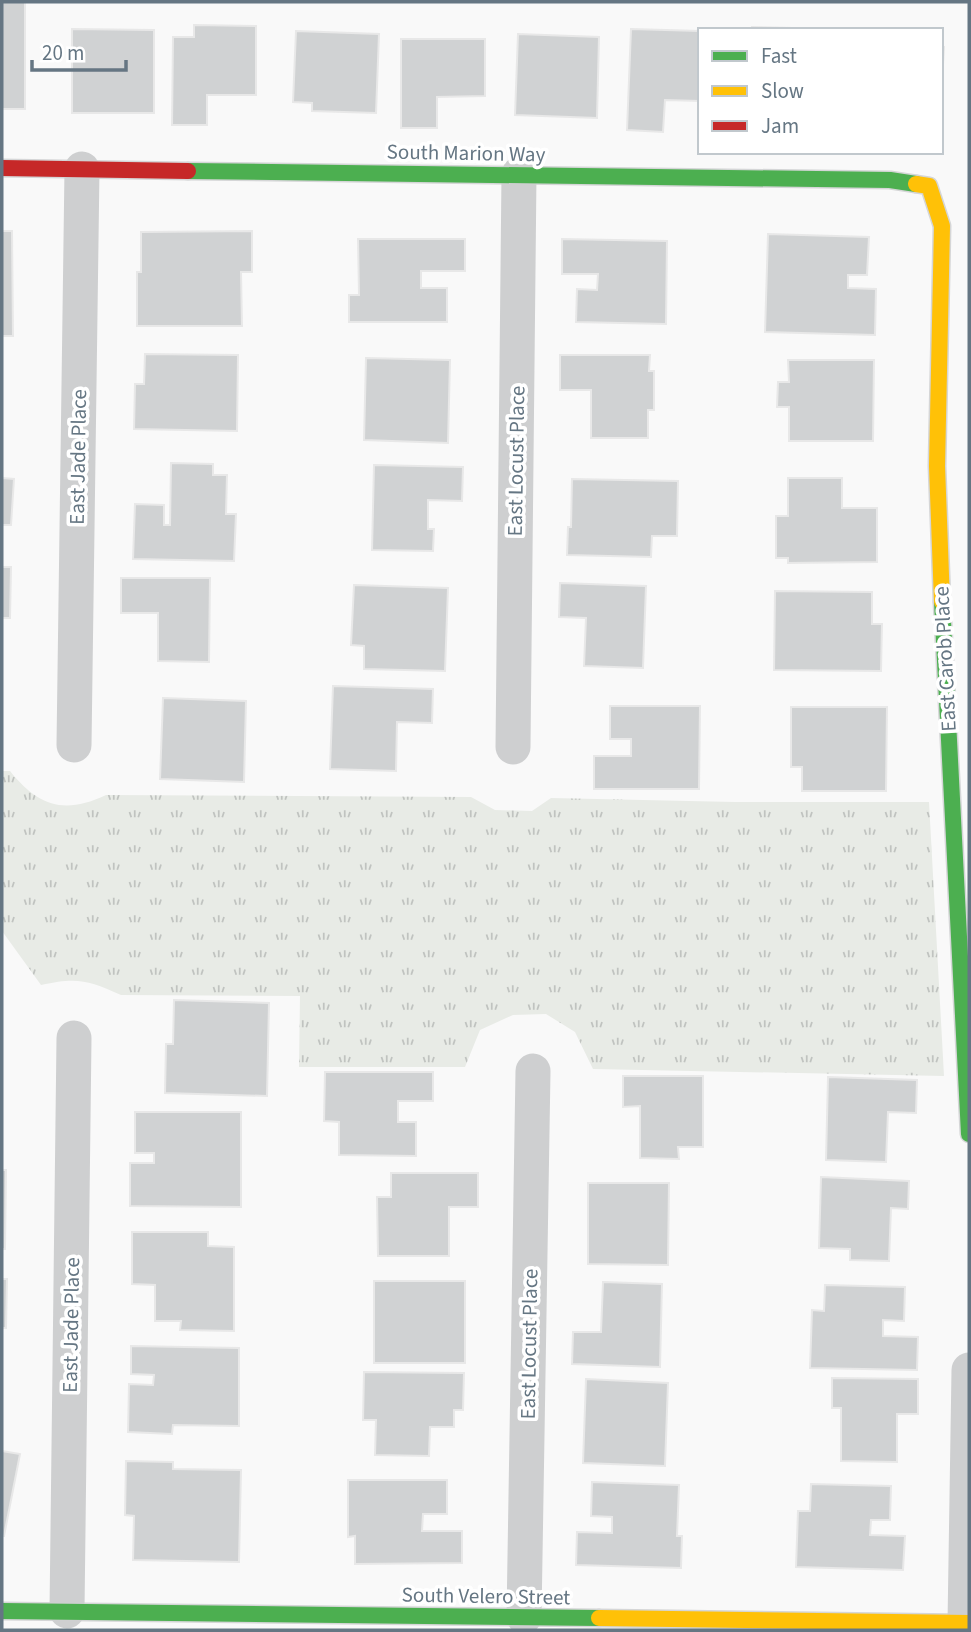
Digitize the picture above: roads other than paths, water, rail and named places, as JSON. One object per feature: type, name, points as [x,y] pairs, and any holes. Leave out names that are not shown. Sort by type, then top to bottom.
[{"type":"street","name":"South Marion Way","points":[[2,168],[890,180],[929,186]]},
{"type":"street","name":"East Jade Place","points":[[74,745],[82,169]]},
{"type":"street","name":"East Locust Place","points":[[513,747],[519,174]]},
{"type":"street","name":"East Carob Place","points":[[929,186],[942,226],[937,466],[939,543],[962,823],[969,1134]]},
{"type":"street","name":"East Jade Place","points":[[67,1611],[74,1038]]},
{"type":"street","name":"East Locust Place","points":[[524,1617],[533,1071]]},
{"type":"street","points":[[967,1623],[969,1370]]},
{"type":"street","name":"South Velero Street","points":[[2,1611],[967,1623]]}]
